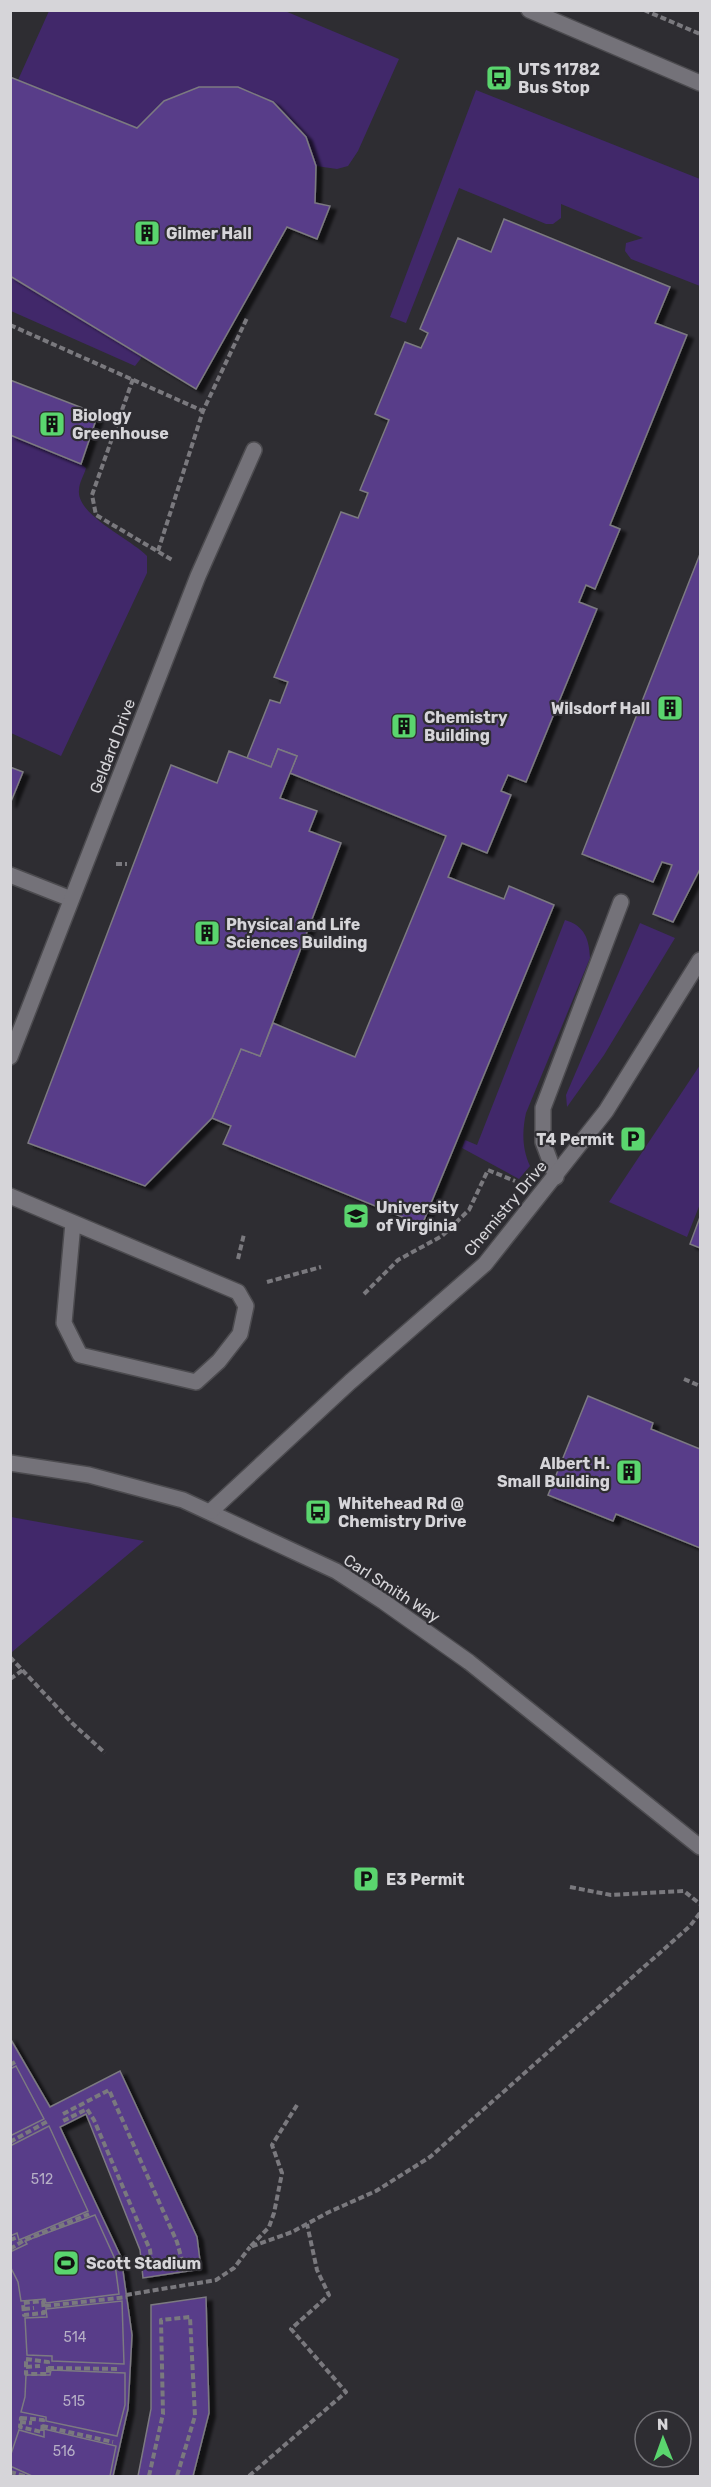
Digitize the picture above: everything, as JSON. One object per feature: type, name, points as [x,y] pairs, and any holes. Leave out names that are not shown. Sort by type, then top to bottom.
[{"type":"street","points":[[529,10],[700,83]]},
{"type":"street","name":"Geldard Drive","points":[[10,1057],[198,576],[254,450]]},
{"type":"street","points":[[10,875],[71,899]]},
{"type":"street","points":[[556,1177],[543,1142],[543,1108],[621,902]]},
{"type":"street","name":"Chemistry Drive","points":[[211,1511],[350,1382],[485,1264],[606,1111],[700,960]]},
{"type":"street","points":[[10,1196],[238,1292],[246,1306],[240,1334],[219,1361],[196,1382],[80,1355],[64,1323],[73,1223]]},
{"type":"street","name":"Carl Smith Way","points":[[10,1463],[89,1475],[183,1500],[211,1511],[336,1571],[469,1662],[700,1847]]},
{"type":"path","points":[[644,10],[700,34]]},
{"type":"path","points":[[158,551],[203,411],[247,318]]},
{"type":"path","points":[[10,325],[203,411]]},
{"type":"path","points":[[133,379],[92,495],[96,515],[198,576]]},
{"type":"path","points":[[364,1294],[398,1260],[442,1236],[469,1210],[488,1170],[525,1185]]},
{"type":"path","points":[[262,1281],[271,1283],[321,1267]]},
{"type":"path","points":[[684,1379],[700,1386]]},
{"type":"path","points":[[10,1657],[72,1723],[105,1753]]},
{"type":"path","points":[[10,1679],[22,1670]]},
{"type":"path","points":[[570,1887],[611,1895],[684,1891],[700,1904]]},
{"type":"path","points":[[250,2247],[308,2224],[376,2191],[430,2157],[690,1926],[700,1913]]},
{"type":"path","points":[[63,2114],[109,2090],[177,2241],[182,2260],[152,2266],[150,2250],[94,2120],[87,2109],[63,2121]]},
{"type":"path","points":[[45,2306],[126,2296],[216,2280],[234,2268],[269,2227],[282,2173],[272,2145],[297,2105]]},
{"type":"path","points":[[10,2142],[48,2121]]},
{"type":"path","points":[[10,2249],[23,2241],[89,2214]]},
{"type":"path","points":[[249,2476],[346,2392],[291,2329],[329,2295],[317,2270],[308,2224]]},
{"type":"path","points":[[10,2240],[18,2237]]},
{"type":"path","points":[[43,2301],[45,2306],[44,2313],[24,2315],[24,2309],[23,2303],[43,2301]]},
{"type":"path","points":[[24,2309],[34,2308]]},
{"type":"path","points":[[149,2476],[163,2414],[161,2320],[190,2317],[195,2416],[177,2476]]},
{"type":"path","points":[[26,2359],[48,2362],[48,2374],[26,2374],[26,2367],[26,2359]]},
{"type":"path","points":[[26,2367],[40,2366]]},
{"type":"path","points":[[48,2368],[120,2369]]},
{"type":"path","points":[[21,2418],[43,2420],[42,2433],[20,2427],[20,2422],[21,2418]]},
{"type":"path","points":[[20,2422],[32,2423]]},
{"type":"path","points":[[42,2426],[113,2442]]},
{"type":"path","points":[[10,2472],[25,2476]]},
{"type":"shaded area","points":[[49,11],[285,11],[399,59],[358,151],[348,166],[337,169],[316,166],[306,137],[273,102],[238,87],[199,87],[164,101],[137,128],[18,80]]},
{"type":"shaded area","points":[[476,90],[700,179],[700,286],[631,259],[625,251],[626,243],[643,238],[561,204],[561,218],[553,224],[546,224],[459,188],[406,323],[390,317]]},
{"type":"shaded area","points":[[10,277],[142,357],[135,366],[11,311]]},
{"type":"shaded area","points":[[11,435],[86,468],[79,490],[80,499],[86,508],[147,556],[147,573],[61,756],[11,733]]},
{"type":"shaded area","points":[[565,920],[577,926],[585,934],[590,958],[526,1113],[524,1140],[525,1153],[530,1166],[519,1179],[462,1148],[465,1140],[477,1145]]},
{"type":"shaded area","points":[[640,923],[675,938],[604,1055],[567,1107],[566,1095]]},
{"type":"shaded area","points":[[700,1065],[700,1204],[687,1237],[609,1202]]},
{"type":"shaded area","points":[[11,1517],[144,1541],[12,1652]]},
{"type":"building","name":"Gilmer Hall","points":[[10,77],[137,128],[164,101],[199,87],[238,87],[273,102],[306,137],[316,166],[315,203],[330,206],[317,239],[287,227],[196,389],[10,276]]},
{"type":"building","name":"Chemistry Building","points":[[504,219],[670,287],[655,323],[687,335],[610,525],[620,529],[595,589],[586,585],[579,602],[597,609],[526,782],[508,775],[501,791],[511,795],[487,853],[462,843],[448,877],[504,899],[509,886],[554,905],[422,1225],[223,1144],[231,1126],[212,1118],[241,1049],[260,1056],[273,1023],[355,1057],[446,836],[290,773],[297,756],[278,749],[271,767],[247,758],[270,700],[280,703],[288,682],[274,677],[341,512],[358,518],[368,493],[360,490],[389,420],[375,414],[405,342],[421,348],[428,333],[420,329],[458,238],[491,252]]},
{"type":"building","name":"Biology Greenhouse","points":[[10,380],[98,414],[81,464],[10,435]]},
{"type":"building","name":"Wilsdorf Hall","points":[[700,554],[700,869],[673,922],[653,914],[672,865],[662,862],[653,882],[582,854]]},
{"type":"building","name":"Physical and Life Sciences Building","points":[[278,749],[297,756],[280,798],[317,811],[309,831],[341,843],[260,1056],[241,1049],[212,1118],[145,1186],[28,1143],[171,765],[217,783],[229,751],[271,767]]},
{"type":"building","points":[[10,767],[23,772],[10,804]]},
{"type":"building","points":[[700,1217],[700,1248],[690,1244]]},
{"type":"building","name":"Albert H. Small Building","points":[[588,1396],[653,1423],[651,1429],[700,1449],[700,1548],[616,1514],[613,1521],[548,1495]]},
{"type":"building","name":"Scott Stadium","points":[[10,2038],[50,2107],[120,2071],[197,2237],[201,2269],[143,2278],[140,2250],[86,2114],[60,2127],[121,2257],[132,2335],[128,2409],[113,2476],[10,2476]]},
{"type":"building","points":[[16,2066],[44,2119],[10,2136],[10,2069]]},
{"type":"building","points":[[49,2126],[88,2211],[19,2240],[17,2233],[10,2236],[10,2146]]},
{"type":"building","points":[[95,2215],[114,2257],[119,2294],[46,2303],[45,2299],[21,2301],[18,2282],[10,2266],[10,2252],[27,2244],[25,2241]]},
{"type":"building","name":"Scott Stadium","points":[[206,2297],[209,2413],[193,2476],[138,2476],[151,2409],[151,2305]]},
{"type":"building","points":[[122,2301],[124,2364],[52,2361],[52,2356],[27,2355],[25,2318],[47,2317],[46,2309]]},
{"type":"building","points":[[51,2370],[125,2373],[125,2405],[117,2436],[46,2421],[46,2417],[21,2412],[25,2397],[26,2375],[50,2375]]},
{"type":"building","points":[[44,2429],[116,2446],[110,2476],[32,2476],[10,2466],[10,2457],[19,2430],[44,2437]]},
{"type":"place","name":"UTS 11782 Bus Stop","points":[[499,78]]},
{"type":"place","name":"Gilmer Hall","points":[[147,233]]},
{"type":"place","name":"Biology Greenhouse","points":[[52,424]]},
{"type":"place","name":"Wilsdorf Hall","points":[[670,708]]},
{"type":"place","name":"Chemistry Building","points":[[404,726]]},
{"type":"place","name":"Physical and Life Sciences Building","points":[[207,933]]},
{"type":"place","name":"T4 Permit","points":[[633,1139]]},
{"type":"place","name":"University of Virginia","points":[[356,1216]]},
{"type":"place","name":"Albert H. Small Building","points":[[629,1472]]},
{"type":"place","name":"Whitehead Rd @ Chemistry Drive","points":[[318,1512]]},
{"type":"place","name":"E3 Permit","points":[[366,1879]]},
{"type":"place","name":"Scott Stadium","points":[[66,2263]]}]
